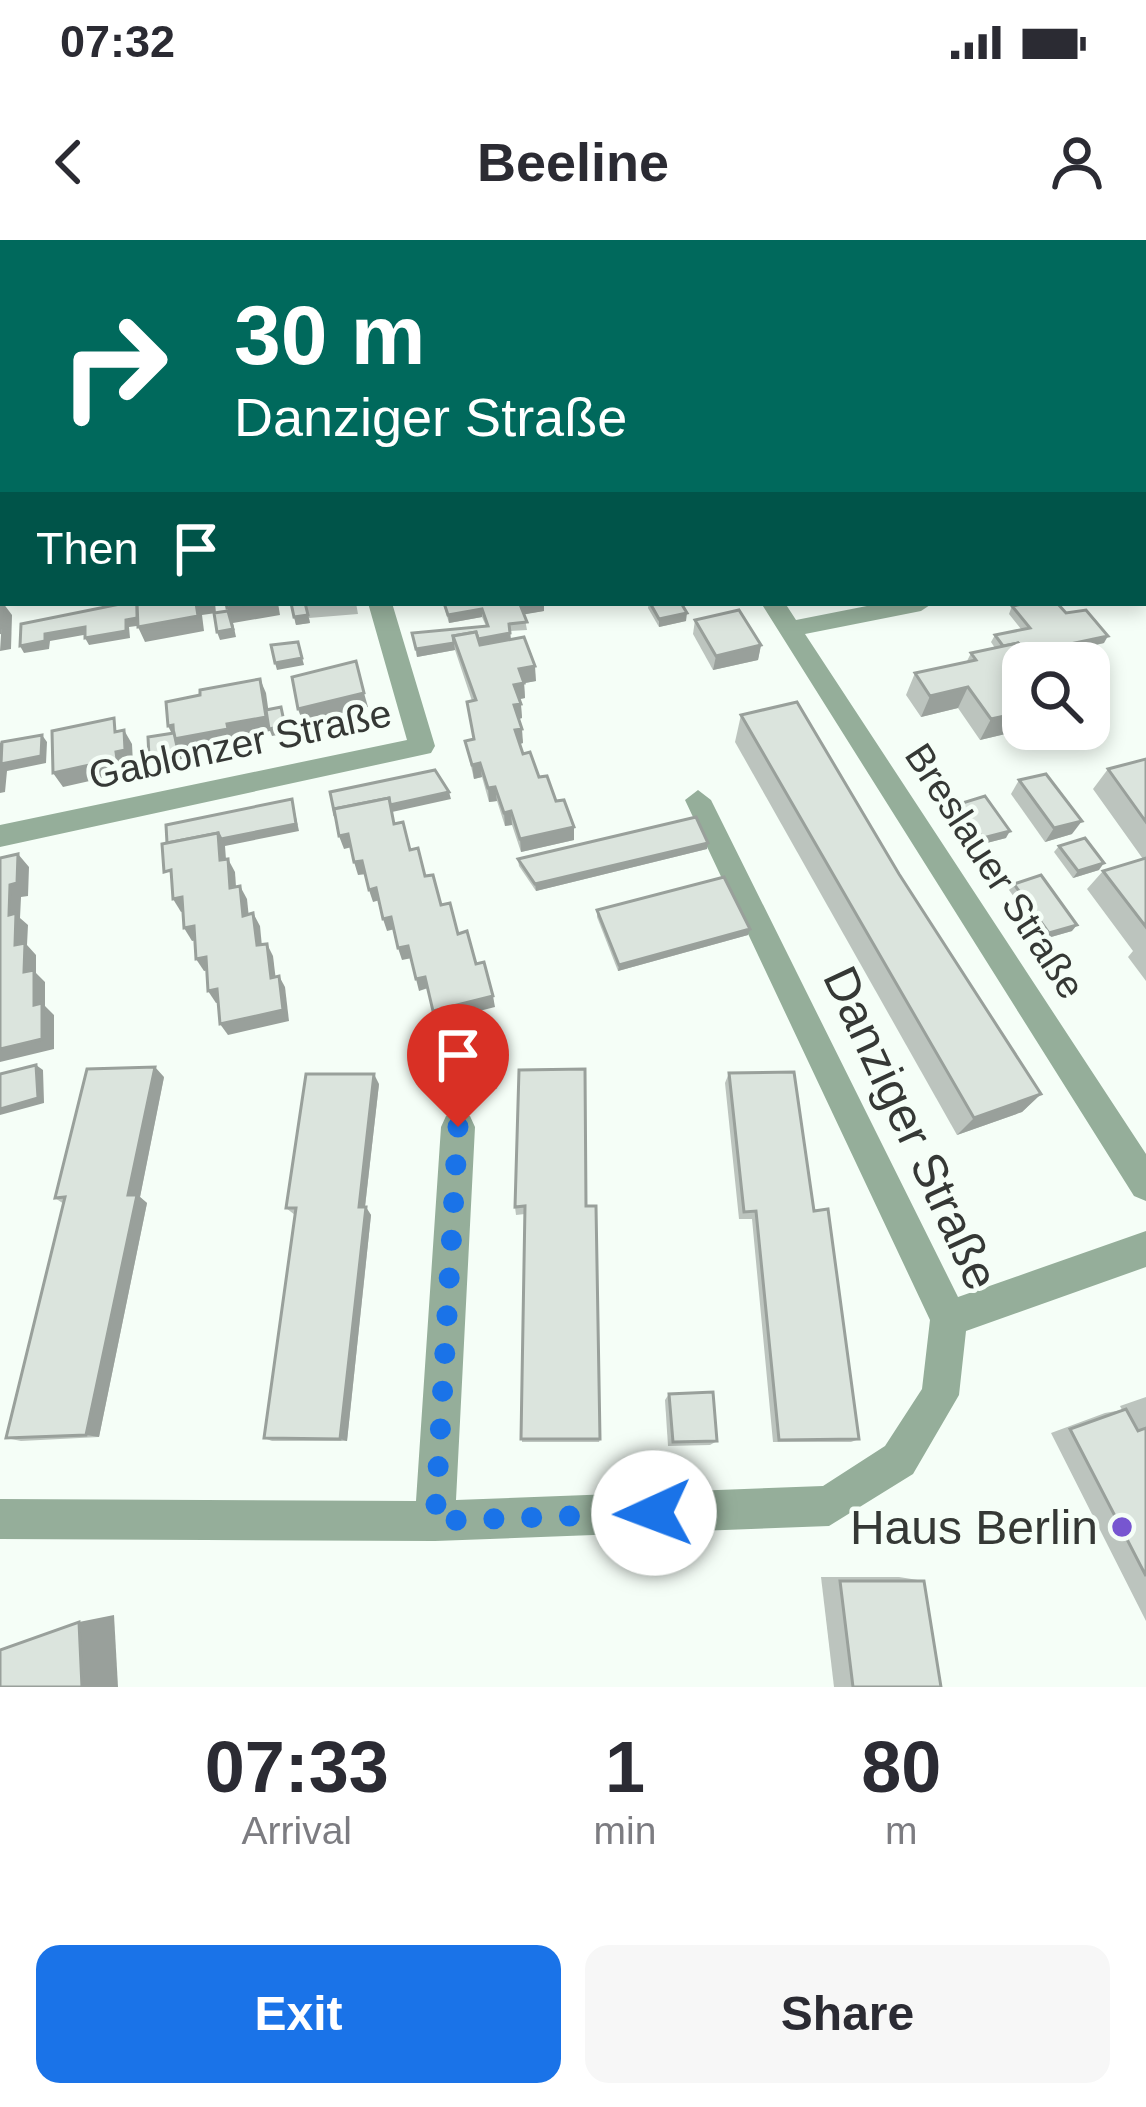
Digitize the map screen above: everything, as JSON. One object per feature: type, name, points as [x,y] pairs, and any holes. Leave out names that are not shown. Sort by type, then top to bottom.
[{"type":"street","name":"Gablonzer Straße","points":[[0,836],[422,746],[381,606]]},
{"type":"street","name":"Breslauer Straße","points":[[775,606],[1146,1184]]},
{"type":"street","points":[[790,629],[906,606]]},
{"type":"street","name":"Danziger Straße","points":[[0,1519],[435,1521],[829,1506],[899,1460],[940,1395],[949,1319],[698,800]]},
{"type":"street","points":[[435,1521],[458,1127]]},
{"type":"street","points":[[949,1319],[1146,1249]]},
{"type":"building","points":[[110,606],[137,606],[137,618],[126,620],[126,631],[85,638],[85,627],[45,634],[45,641],[20,646],[21,624]]},
{"type":"building","points":[[137,606],[196,606],[198,616],[138,627]]},
{"type":"building","points":[[292,606],[306,606],[308,615],[294,617]]},
{"type":"building","points":[[445,606],[526,606],[521,607],[527,622],[509,624],[510,633],[478,639],[476,632],[453,636],[454,643],[416,649],[412,633],[488,626],[482,609],[448,615]]},
{"type":"building","points":[[652,606],[683,606],[687,613],[659,619]]},
{"type":"building","points":[[1012,606],[1060,606],[1066,613],[1086,610],[1108,636],[1080,642],[1002,645],[995,635],[1030,628]]},
{"type":"building","points":[[739,610],[761,645],[716,656],[695,620]]},
{"type":"building","points":[[228,611],[233,629],[217,632],[214,613]]},
{"type":"building","points":[[476,632],[480,645],[524,637],[535,666],[519,669],[524,683],[514,685],[522,729],[515,730],[523,754],[530,752],[539,777],[547,776],[556,801],[564,800],[574,827],[520,839],[511,811],[504,813],[495,787],[488,788],[480,763],[472,765],[465,741],[474,739],[467,702],[476,700],[453,636]]},
{"type":"building","points":[[298,642],[302,658],[275,663],[271,645]]},
{"type":"building","points":[[1002,646],[1002,717],[991,719],[968,687],[930,696],[915,673],[976,660],[971,653]]},
{"type":"building","points":[[356,661],[364,693],[298,709],[292,677]]},
{"type":"building","points":[[260,679],[266,717],[174,739],[166,702]]},
{"type":"building","points":[[797,702],[899,874],[1041,1094],[974,1118],[741,715]]},
{"type":"building","points":[[281,707],[285,726],[269,729],[266,710]]},
{"type":"building","points":[[114,718],[115,732],[124,730],[125,750],[116,752],[117,759],[53,773],[52,731]]},
{"type":"building","points":[[174,733],[178,751],[149,757],[148,737]]},
{"type":"building","points":[[42,735],[41,756],[1,764],[2,742]]},
{"type":"building","points":[[1146,759],[1146,822],[1108,769]]},
{"type":"building","points":[[435,770],[449,792],[390,805],[389,798],[334,809],[335,816],[330,792]]},
{"type":"building","points":[[1046,774],[1082,821],[1054,828],[1019,780]]},
{"type":"building","points":[[985,796],[1010,831],[983,838],[959,804]]},
{"type":"building","points":[[389,798],[394,824],[403,822],[410,850],[418,848],[425,876],[433,875],[441,905],[450,903],[458,934],[467,931],[476,964],[484,962],[493,996],[433,1011],[425,977],[416,979],[408,946],[398,948],[391,917],[383,919],[376,888],[369,890],[362,861],[354,862],[348,834],[339,836],[334,809]]},
{"type":"building","points":[[292,799],[296,824],[221,839],[218,833],[167,843],[166,825]]},
{"type":"building","points":[[696,817],[708,843],[535,884],[518,859]]},
{"type":"building","points":[[218,833],[220,860],[228,859],[230,888],[240,886],[243,916],[253,913],[257,945],[267,944],[271,978],[279,976],[283,1010],[220,1024],[217,989],[208,991],[206,957],[196,959],[194,926],[184,928],[182,897],[173,899],[171,870],[164,872],[162,844]]},
{"type":"building","points":[[1085,838],[1104,863],[1078,871],[1059,846]]},
{"type":"building","points":[[18,854],[9,915],[16,913],[15,945],[25,943],[24,972],[34,970],[34,1005],[42,1003],[42,1039],[0,1049],[0,858]]},
{"type":"building","points":[[1146,858],[1146,927],[1103,871]]},
{"type":"building","points":[[1041,875],[1077,925],[1049,933],[1014,884]]},
{"type":"building","points":[[724,877],[750,929],[619,965],[597,910]]},
{"type":"building","points":[[422,1044],[498,1045],[497,1083],[418,1083]]},
{"type":"building","points":[[36,1065],[38,1098],[0,1109],[0,1074]]},
{"type":"building","points":[[155,1067],[128,1195],[137,1195],[86,1435],[6,1438],[65,1197],[55,1198],[87,1069]]},
{"type":"building","points":[[585,1069],[586,1206],[596,1206],[600,1439],[521,1439],[525,1206],[515,1207],[519,1070]]},
{"type":"building","points":[[794,1072],[814,1211],[828,1209],[859,1439],[779,1440],[756,1211],[744,1212],[729,1073]]},
{"type":"building","points":[[306,1074],[374,1074],[359,1207],[366,1207],[340,1439],[264,1438],[296,1208],[286,1208]]},
{"type":"building","points":[[713,1392],[717,1441],[673,1442],[669,1394]]},
{"type":"building","points":[[1126,1409],[1138,1431],[1146,1428],[1146,1576],[1070,1429]]},
{"type":"building","points":[[840,1581],[924,1581],[941,1687],[853,1687]]},
{"type":"building","points":[[79,1622],[82,1687],[0,1687],[0,1650]]},
{"type":"place","name":"Haus Berlin","points":[[1122,1527]]},
{"type":"route","points":[[458,1127],[435,1521],[654,1513]]}]
